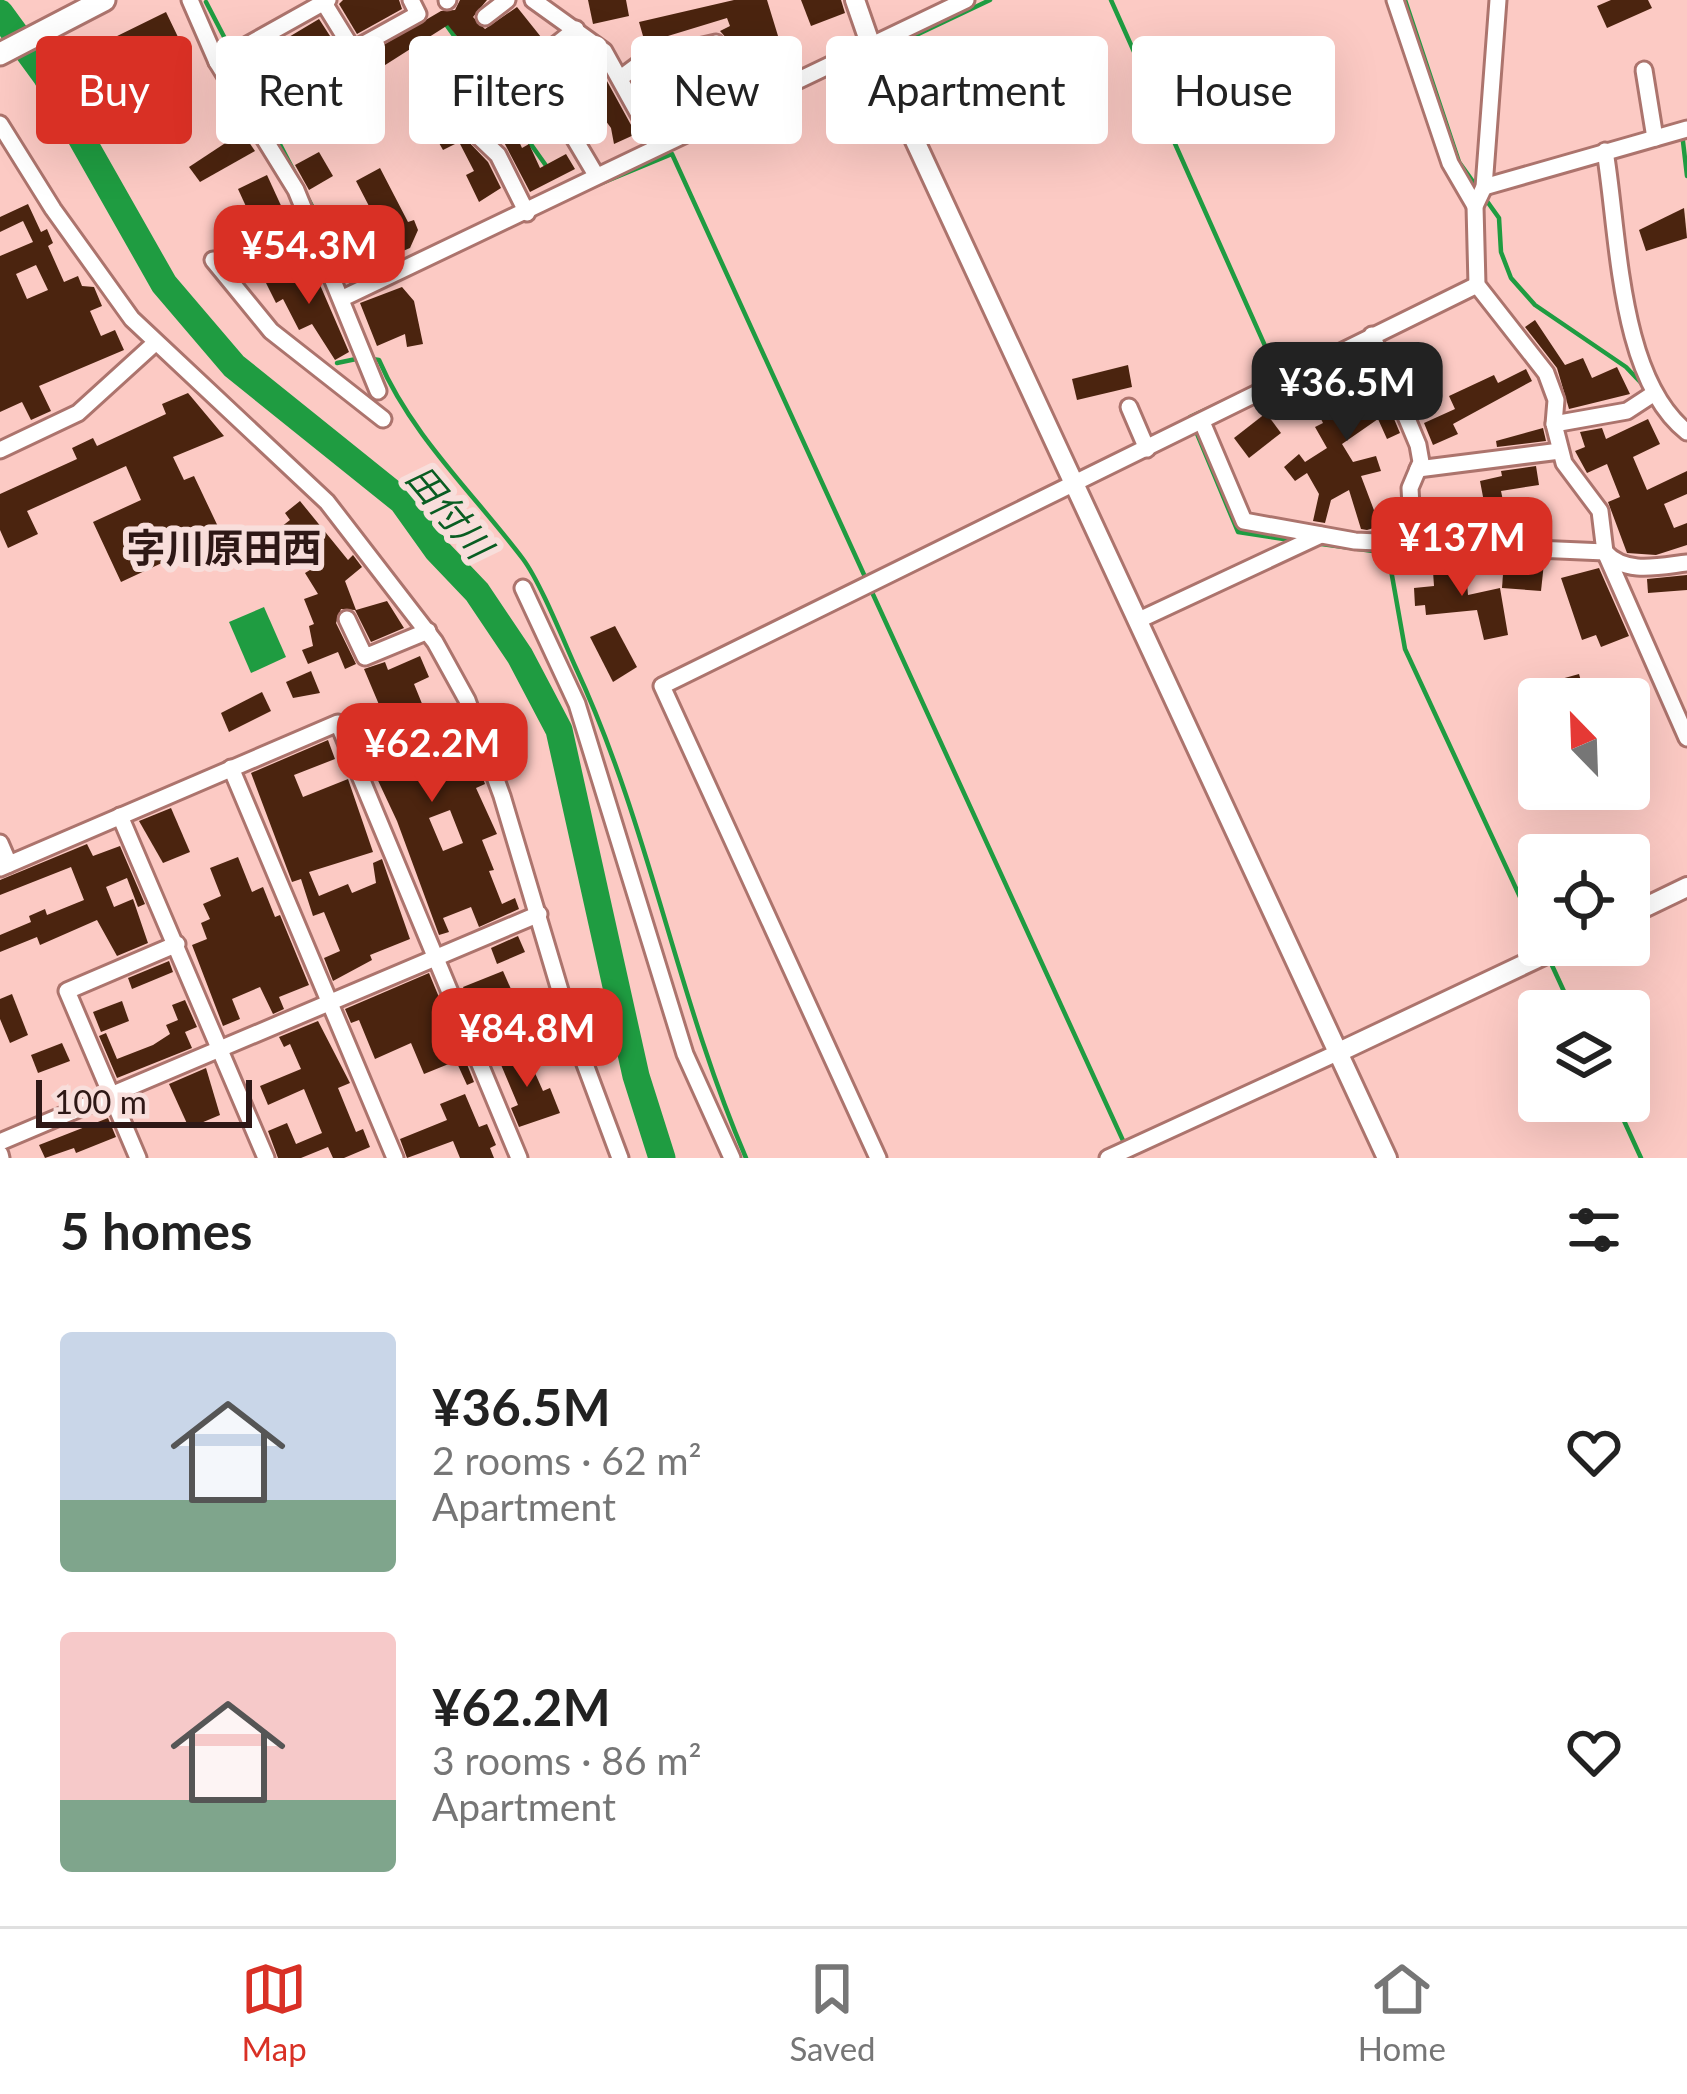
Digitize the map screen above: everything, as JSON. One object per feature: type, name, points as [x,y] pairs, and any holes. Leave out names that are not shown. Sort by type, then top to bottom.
[{"type":"main road","points":[[0,53],[104,0]]},
{"type":"street","points":[[190,0],[216,60]]},
{"type":"street","points":[[263,36],[326,1],[353,50],[418,14],[411,0]]},
{"type":"street","points":[[485,17],[507,0]]},
{"type":"street","points":[[532,0],[604,51],[656,146]]},
{"type":"street","points":[[855,0],[868,36]]},
{"type":"street","points":[[892,36],[966,0]]},
{"type":"street","points":[[1395,0],[1450,163],[1479,197]]},
{"type":"street","points":[[1498,0],[1479,197],[1477,285],[1546,373],[1556,400],[1554,424],[1560,451],[1571,476],[1600,511],[1605,552],[1687,738]]},
{"type":"street","points":[[567,36],[576,29]]},
{"type":"street","points":[[622,77],[631,70]]},
{"type":"street","points":[[1644,70],[1655,138]]},
{"type":"street","points":[[0,124],[106,286],[155,343],[327,502],[428,631],[467,700],[539,914],[570,1024],[620,1158]]},
{"type":"street","points":[[1479,197],[1605,151],[1687,129]]},
{"type":"street","points":[[269,144],[288,174],[343,298],[378,391]]},
{"type":"street","points":[[486,144],[497,155],[527,212]]},
{"type":"street","points":[[577,144],[596,175]]},
{"type":"street","points":[[343,298],[660,144]]},
{"type":"street","points":[[917,144],[1387,1158]]},
{"type":"street","points":[[1605,151],[1637,360],[1653,394],[1687,432]]},
{"type":"street","points":[[213,260],[271,331],[382,419]]},
{"type":"street","points":[[878,1158],[662,686],[1477,285]]},
{"type":"street","points":[[1372,335],[1409,418],[1421,462],[1410,488],[1413,542]]},
{"type":"street","points":[[0,449],[100,398],[155,343]]},
{"type":"street","points":[[1554,424],[1627,411],[1653,394]]},
{"type":"street","points":[[1129,407],[1147,448]]},
{"type":"street","points":[[1202,422],[1244,521],[1355,542],[1605,552],[1626,566],[1687,563]]},
{"type":"street","points":[[1418,469],[1560,451]]},
{"type":"street","points":[[1139,620],[1322,534]]},
{"type":"street","points":[[523,588],[577,704],[685,1054],[732,1158]]},
{"type":"street","points":[[347,619],[363,656],[428,631]]},
{"type":"street","points":[[0,843],[5,866],[338,723],[520,1158]]},
{"type":"street","points":[[232,768],[395,1158]]},
{"type":"street","points":[[120,816],[266,1158]]},
{"type":"street","points":[[1650,905],[1687,887]]},
{"type":"street","points":[[0,1142],[539,914]]},
{"type":"street","points":[[138,1158],[68,991],[177,944]]},
{"type":"street","points":[[1108,1158],[1521,966]]},
{"type":"street","points":[[473,1047],[508,1031]]},
{"type":"shaded area","points":[[264,607],[286,657],[251,673],[229,622]]},
{"type":"building","points":[[343,0],[399,0],[402,9],[357,34],[339,4]]},
{"type":"building","points":[[460,0],[487,0],[473,17],[485,29],[517,7],[540,36],[457,36],[448,25],[431,36],[409,36],[409,50],[385,65],[385,44],[441,11],[455,10]]},
{"type":"building","points":[[588,0],[626,0],[629,16],[593,24]]},
{"type":"building","points":[[734,0],[767,0],[778,36],[724,36],[720,31],[730,26],[727,18],[668,36],[643,36],[639,22]]},
{"type":"building","points":[[801,0],[841,0],[845,13],[811,26]]},
{"type":"building","points":[[1611,0],[1648,0],[1652,8],[1607,28],[1597,6]]},
{"type":"building","points":[[166,12],[178,36],[117,36]]},
{"type":"building","points":[[319,19],[330,36],[290,36]]},
{"type":"building","points":[[607,81],[631,125],[631,136],[614,144]]},
{"type":"building","points":[[224,144],[250,144],[255,151],[200,182],[189,167]]},
{"type":"building","points":[[460,144],[471,144],[488,162],[501,188],[479,202],[466,175],[474,171]]},
{"type":"building","points":[[505,144],[522,148],[529,144],[540,168],[566,154],[575,169],[530,192]]},
{"type":"building","points":[[319,152],[333,176],[309,190],[295,165]]},
{"type":"building","points":[[380,168],[408,222],[414,220],[418,230],[410,248],[377,262],[352,238],[334,246],[325,227],[370,208],[356,181]]},
{"type":"building","points":[[267,175],[289,223],[260,237],[238,189]]},
{"type":"building","points":[[28,204],[41,232],[47,229],[53,243],[48,246],[64,282],[78,276],[82,286],[94,287],[102,306],[90,311],[101,336],[115,330],[124,350],[39,386],[51,411],[31,420],[22,402],[0,412],[0,256],[33,242],[23,221],[0,232],[0,217]],"holes":[[[36,265],[48,290],[27,299],[16,274]]]},
{"type":"building","points":[[1684,208],[1687,238],[1646,251],[1639,230]]},
{"type":"building","points":[[311,264],[349,352],[335,360],[312,324],[299,330],[283,299],[276,303],[266,283]]},
{"type":"building","points":[[402,287],[414,301],[423,344],[407,347],[405,334],[377,346],[360,303]]},
{"type":"building","points":[[1535,320],[1565,365],[1583,358],[1592,378],[1617,367],[1630,394],[1569,409],[1557,368],[1525,327]]},
{"type":"building","points":[[1366,353],[1400,433],[1387,439],[1378,419],[1342,444],[1353,462],[1376,456],[1381,471],[1361,476],[1380,526],[1367,530],[1361,529],[1349,490],[1331,500],[1325,523],[1313,521],[1319,494],[1307,473],[1295,481],[1284,467],[1299,454],[1305,462],[1327,448],[1315,427],[1323,423],[1314,405],[1357,382],[1347,362]]},
{"type":"building","points":[[1128,365],[1132,387],[1077,400],[1072,379]]},
{"type":"building","points":[[1526,369],[1532,381],[1453,424],[1458,434],[1433,445],[1424,423],[1455,409],[1449,396],[1494,375],[1498,383]]},
{"type":"building","points":[[188,393],[224,436],[173,457],[184,480],[194,476],[222,535],[121,582],[93,522],[141,500],[126,466],[27,511],[38,534],[8,548],[0,530],[0,494],[77,459],[72,448],[93,438],[97,446],[166,414],[162,404]]},
{"type":"building","points":[[1266,413],[1281,433],[1249,458],[1234,438]]},
{"type":"building","points":[[1648,419],[1660,444],[1633,457],[1647,490],[1687,471],[1687,494],[1664,504],[1674,528],[1687,523],[1687,545],[1656,555],[1627,553],[1608,502],[1620,497],[1607,464],[1587,473],[1575,451],[1585,447],[1580,432],[1602,428],[1606,439]]},
{"type":"building","points":[[1543,428],[1546,441],[1497,447],[1496,441]]},
{"type":"building","points":[[1536,466],[1539,485],[1501,491],[1507,520],[1424,532],[1423,511],[1484,502],[1480,481],[1502,476],[1501,471]]},
{"type":"building","points":[[300,501],[348,560],[353,555],[362,567],[345,581],[356,610],[387,601],[404,628],[371,642],[355,610],[341,609],[336,623],[356,664],[345,669],[338,652],[308,664],[302,650],[313,646],[309,626],[314,624],[304,599],[318,594],[305,573],[320,564],[300,535],[291,541],[281,527],[290,520],[285,513]]},
{"type":"building","points":[[1432,557],[1455,557],[1457,584],[1467,583],[1468,595],[1500,588],[1508,635],[1484,640],[1477,610],[1426,615],[1425,605],[1415,606],[1414,588],[1434,586]]},
{"type":"building","points":[[1504,560],[1544,563],[1541,591],[1502,588]]},
{"type":"building","points":[[1599,568],[1629,636],[1601,647],[1596,635],[1582,640],[1561,578]]},
{"type":"building","points":[[1687,575],[1687,590],[1648,593],[1647,579]]},
{"type":"building","points":[[615,626],[637,667],[613,682],[590,637]]},
{"type":"building","points":[[420,656],[429,677],[414,684],[425,711],[377,730],[387,754],[434,735],[443,756],[429,761],[437,782],[466,770],[461,759],[474,754],[485,784],[476,788],[497,834],[482,840],[494,870],[489,871],[502,904],[515,898],[519,909],[479,927],[471,907],[443,918],[449,932],[439,935],[397,821],[350,721],[380,707],[364,669],[385,662],[388,670]],"holes":[[[450,810],[463,843],[443,851],[429,818]]]},
{"type":"building","points":[[311,671],[320,693],[293,698],[286,682]]},
{"type":"building","points":[[262,692],[271,711],[229,732],[221,713]]},
{"type":"building","points":[[328,740],[335,759],[294,775],[303,797],[348,779],[373,852],[309,872],[319,896],[348,884],[352,893],[376,883],[373,863],[382,859],[410,939],[370,955],[372,960],[333,981],[324,958],[340,951],[324,912],[313,916],[301,879],[292,882],[251,773]]},
{"type":"building","points":[[171,808],[190,852],[163,863],[139,821]]},
{"type":"building","points":[[87,844],[93,856],[120,846],[145,904],[138,907],[127,878],[106,887],[114,907],[133,899],[148,943],[117,956],[97,920],[40,945],[37,937],[0,952],[0,935],[31,922],[29,916],[45,909],[47,915],[84,900],[71,867],[0,895],[0,880]]},
{"type":"building","points":[[238,857],[252,892],[263,887],[275,917],[280,915],[309,985],[279,997],[284,1009],[273,1014],[260,987],[232,999],[240,1019],[223,1026],[192,945],[207,939],[201,923],[210,919],[203,904],[221,896],[210,868]]},
{"type":"building","points":[[518,936],[525,952],[497,964],[491,948]]},
{"type":"building","points":[[169,961],[173,972],[132,989],[128,978]]},
{"type":"building","points":[[503,971],[514,996],[529,989],[535,1005],[481,1028],[463,987]]},
{"type":"building","points":[[429,973],[448,1019],[440,1022],[449,1042],[457,1039],[474,1082],[467,1085],[456,1061],[424,1074],[411,1043],[375,1059],[359,1020],[351,1023],[345,1009]]},
{"type":"building","points":[[12,994],[28,1035],[10,1043],[0,1019],[0,999]]},
{"type":"building","points":[[185,1000],[197,1027],[185,1032],[192,1048],[117,1078],[99,1036],[106,1033],[117,1059],[153,1045],[170,1034],[166,1025],[178,1020],[172,1005]]},
{"type":"building","points":[[122,1001],[129,1021],[101,1032],[93,1012]]},
{"type":"building","points":[[318,1021],[350,1083],[338,1088],[356,1132],[363,1129],[370,1147],[344,1158],[333,1158],[328,1147],[301,1158],[278,1158],[268,1131],[287,1123],[296,1144],[322,1133],[304,1089],[268,1105],[260,1086],[301,1069],[290,1044],[284,1047],[279,1037]]},
{"type":"building","points":[[62,1043],[70,1061],[38,1073],[31,1055]]},
{"type":"building","points":[[514,1046],[523,1067],[531,1064],[543,1091],[550,1088],[560,1113],[519,1127],[511,1108],[518,1105],[496,1053]]},
{"type":"building","points":[[206,1068],[220,1115],[189,1128],[169,1084]]},
{"type":"building","points":[[465,1094],[479,1127],[487,1124],[496,1145],[490,1148],[494,1158],[460,1158],[453,1141],[407,1158],[400,1139],[447,1120],[440,1104]]},
{"type":"building","points":[[108,1118],[116,1137],[76,1153],[74,1148],[45,1158],[39,1145]]},
{"type":"waterway","points":[[914,36],[990,0]]},
{"type":"waterway","points":[[1111,0],[1278,375]]},
{"type":"waterway","points":[[1405,0],[1459,162],[1499,218],[1501,252],[1511,278],[1535,305],[1626,367],[1645,387]]},
{"type":"waterway","points":[[206,2],[354,287]]},
{"type":"waterway","name":"田付川","points":[[0,13],[46,76],[164,284],[234,366],[402,501],[437,550],[477,592],[520,656],[559,730],[636,1076],[662,1158]]},
{"type":"waterway","points":[[445,23],[547,167]]},
{"type":"waterway","points":[[1682,133],[1687,176]]},
{"type":"waterway","points":[[585,190],[672,154],[866,579]]},
{"type":"waterway","points":[[337,363],[361,358]]},
{"type":"waterway","points":[[372,359],[379,360],[426,439],[523,559],[551,610],[623,787],[701,1036],[746,1158]]},
{"type":"waterway","points":[[1235,396],[1190,417],[1238,532],[1297,541]]},
{"type":"waterway","points":[[1314,543],[1388,553],[1405,649],[1518,893]]},
{"type":"waterway","points":[[871,590],[1131,1158]]},
{"type":"waterway","points":[[1552,966],[1563,990]]},
{"type":"waterway","points":[[1625,1122],[1641,1158]]},
{"type":"district","name":"字川原田西","points":[[224,547]]}]
